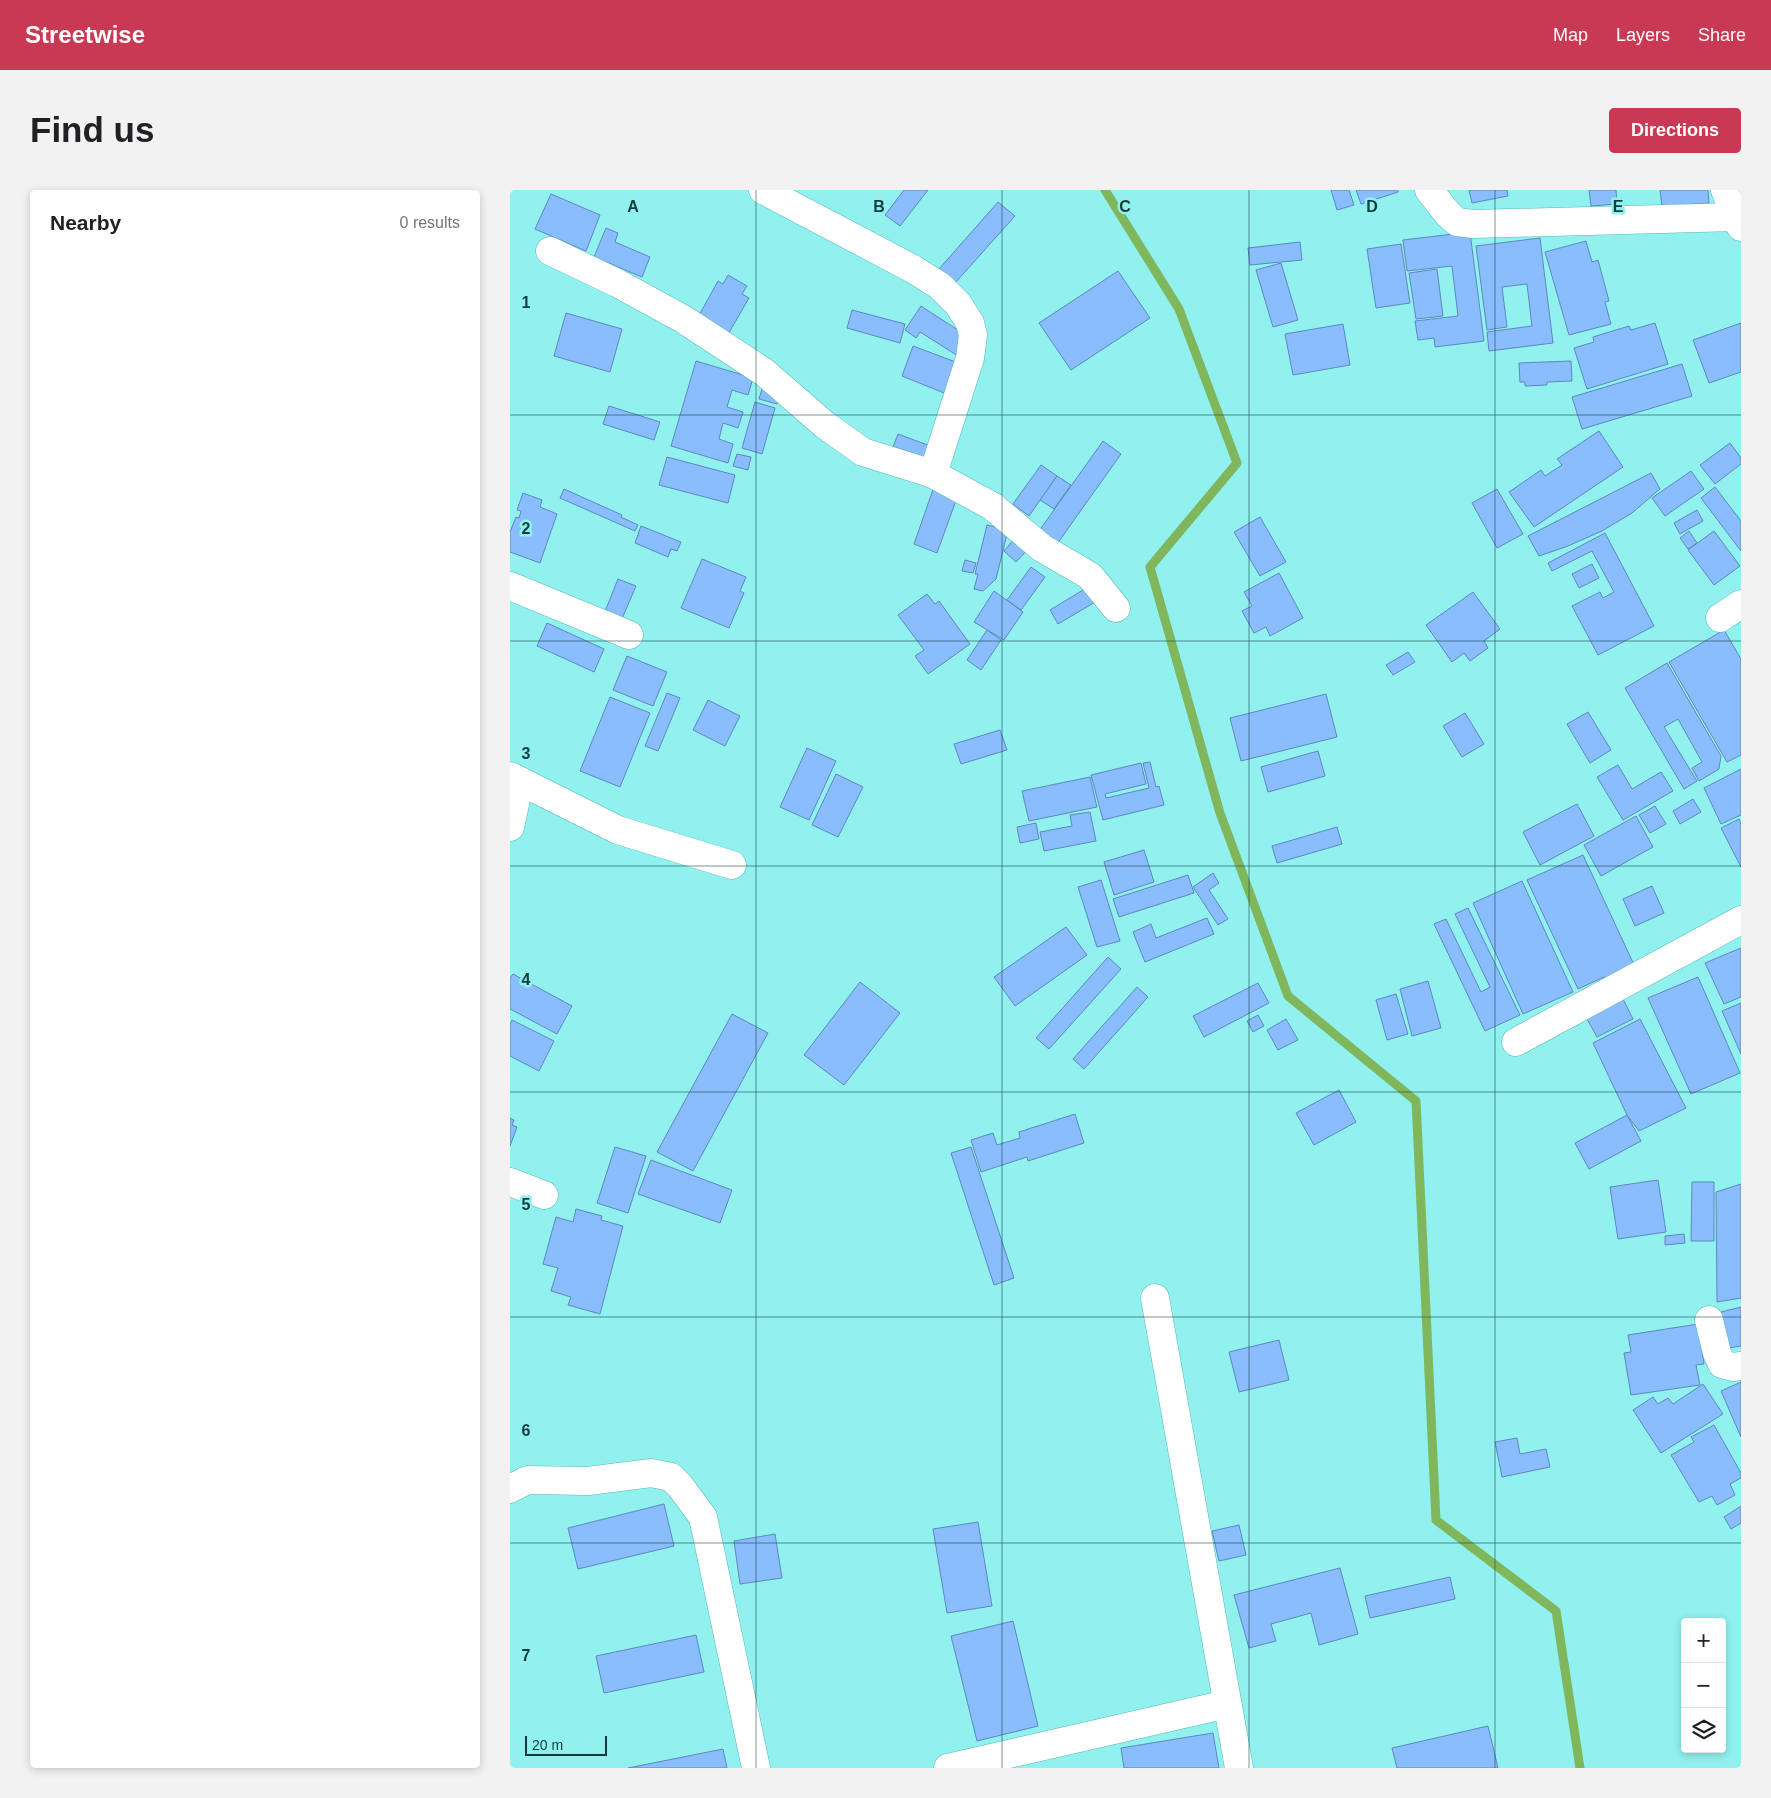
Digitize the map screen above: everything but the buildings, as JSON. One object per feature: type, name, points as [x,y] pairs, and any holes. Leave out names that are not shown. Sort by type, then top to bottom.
[{"type":"street","points":[[763,190],[913,269],[940,286],[958,304],[970,323],[973,335],[970,358],[933,474]]},
{"type":"street","points":[[1428,190],[1457,222],[1474,224],[1738,222],[1725,190]]},
{"type":"street","points":[[550,251],[684,318],[764,372],[825,426],[863,452],[933,474],[992,506],[1042,548],[1090,576],[1116,608]]},
{"type":"street","points":[[510,586],[629,635]]},
{"type":"street","points":[[510,827],[515,779],[618,830],[732,865]]},
{"type":"street","points":[[1516,1042],[1741,920]]},
{"type":"street","points":[[510,1182],[544,1195]]},
{"type":"street","points":[[1155,1298],[1239,1768]]},
{"type":"street","points":[[1709,1320],[1717,1353],[1722,1364],[1733,1368],[1741,1366]]},
{"type":"street","points":[[510,1489],[527,1480],[588,1481],[651,1473],[671,1477],[680,1486],[703,1517],[756,1768]]},
{"type":"street","points":[[948,1768],[1227,1704]]},
{"type":"waterway","points":[[1105,190],[1179,309],[1237,463],[1150,567],[1220,813],[1288,996],[1416,1101],[1436,1520],[1556,1611],[1580,1768]]}]
